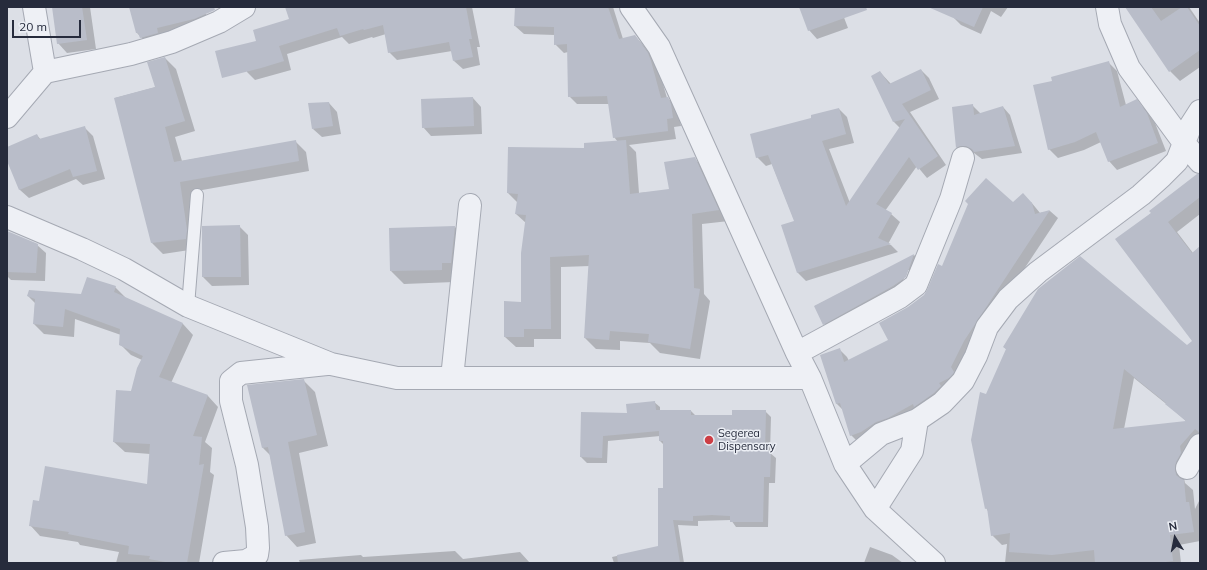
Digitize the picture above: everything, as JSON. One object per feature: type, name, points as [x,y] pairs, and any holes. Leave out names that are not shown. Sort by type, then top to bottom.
[{"type":"street","points":[[34,7],[45,72]]},
{"type":"street","points":[[7,117],[45,72],[132,54],[172,42],[217,14],[244,7]]},
{"type":"street","points":[[631,7],[659,47],[797,353],[810,378],[845,464],[875,509],[934,563]]},
{"type":"street","points":[[1107,7],[1110,24],[1129,68],[1184,143],[1200,162]]},
{"type":"street","points":[[845,464],[881,434],[917,420],[942,403],[963,382],[976,356],[987,327],[1008,299],[1038,272],[1141,195],[1177,161],[1191,125],[1200,111]]},
{"type":"street","points":[[797,353],[900,297],[916,284],[951,199],[963,158]]},
{"type":"street","points":[[452,378],[470,205]]},
{"type":"street","points":[[7,217],[82,249],[124,269],[188,306],[331,364],[397,378],[810,378]]},
{"type":"street","points":[[224,563],[246,561],[257,555],[258,548],[257,526],[247,465],[231,401],[231,381],[241,373],[331,364]]},
{"type":"street","points":[[875,509],[912,451],[917,420]]},
{"type":"street","points":[[1187,468],[1200,445]]},
{"type":"lane","points":[[188,306],[198,195]]},
{"type":"building","points":[[52,7],[82,7],[87,40],[57,44]]},
{"type":"building","points":[[129,7],[214,7],[215,10],[194,19],[157,28],[158,33],[140,38],[138,33],[136,33]]},
{"type":"building","points":[[285,7],[466,7],[472,39],[469,39],[473,57],[453,61],[449,42],[388,53],[383,25],[340,36],[337,28],[279,46],[284,61],[222,78],[215,51],[256,41],[253,30],[289,19]]},
{"type":"building","points":[[515,7],[608,7],[619,39],[635,35],[648,53],[661,98],[668,97],[671,104],[673,118],[667,119],[668,131],[613,138],[607,96],[568,97],[567,44],[554,45],[554,27],[514,26]]},
{"type":"building","points":[[799,7],[866,7],[867,10],[808,31]]},
{"type":"building","points":[[928,7],[983,7],[974,27]]},
{"type":"building","points":[[1125,7],[1151,7],[1161,21],[1182,7],[1187,7],[1200,26],[1200,50],[1169,72]]},
{"type":"building","points":[[165,57],[185,121],[165,127],[174,162],[296,140],[299,161],[180,182],[187,230],[186,239],[151,243],[114,98],[155,87],[147,62]]},
{"type":"building","points":[[1109,61],[1120,107],[1137,99],[1147,113],[1158,143],[1108,162],[1096,132],[1075,142],[1048,150],[1033,85],[1052,81],[1051,77]]},
{"type":"building","points":[[921,69],[931,90],[902,104],[938,156],[918,170],[909,157],[876,204],[892,213],[878,238],[891,244],[797,273],[781,225],[794,221],[768,155],[756,158],[750,134],[811,118],[811,115],[839,108],[846,134],[822,141],[846,206],[905,119],[893,122],[871,76],[880,71],[889,84]]},
{"type":"building","points":[[473,97],[474,126],[422,128],[421,99]]},
{"type":"building","points":[[329,102],[333,126],[312,129],[308,103]]},
{"type":"building","points":[[973,104],[974,115],[1003,106],[1015,146],[974,152],[966,146],[956,148],[952,107]]},
{"type":"building","points":[[85,126],[97,171],[73,177],[70,169],[19,190],[7,161],[7,147],[37,134],[39,139]]},
{"type":"building","points":[[626,140],[630,194],[669,189],[664,162],[695,157],[719,210],[692,214],[694,288],[700,289],[690,349],[648,342],[649,334],[610,331],[609,340],[584,338],[589,255],[550,257],[551,329],[524,329],[524,337],[504,337],[504,301],[521,302],[521,253],[526,215],[515,214],[518,194],[507,193],[508,147],[584,148],[584,143]]},
{"type":"building","points":[[1197,174],[1200,174],[1200,197],[1168,222],[1192,253],[1200,246],[1200,433],[1195,429],[1180,446],[1181,453],[1176,462],[1175,468],[1176,475],[1184,480],[1186,502],[1189,502],[1194,532],[1170,535],[1173,561],[1158,563],[1095,563],[1094,550],[1052,555],[1009,552],[1010,533],[991,536],[987,508],[985,509],[971,440],[980,392],[986,394],[1006,349],[1003,347],[1038,289],[1080,256],[1187,345],[1192,341],[1115,239],[1151,213],[1149,211]],"holes":[[[1124,369],[1166,403],[1165,404],[1186,421],[1113,429]]]},
{"type":"building","points":[[986,178],[1013,202],[1023,193],[1032,203],[1035,214],[1050,210],[964,341],[951,367],[954,372],[953,374],[949,378],[939,383],[941,386],[934,393],[914,407],[913,404],[888,418],[876,422],[861,432],[850,436],[840,403],[836,404],[820,355],[840,348],[844,362],[888,340],[879,323],[908,307],[924,295],[938,264],[942,266],[968,204],[965,201]]},
{"type":"building","points":[[240,225],[241,277],[202,277],[202,226]]},
{"type":"building","points":[[455,226],[451,263],[442,263],[442,270],[390,271],[389,228]]},
{"type":"building","points":[[7,231],[38,244],[36,273],[7,272]]},
{"type":"building","points":[[914,254],[906,277],[893,286],[823,325],[814,306]]},
{"type":"building","points":[[87,277],[116,286],[114,292],[183,323],[159,377],[208,395],[193,436],[202,437],[199,465],[204,464],[187,563],[171,563],[149,559],[150,556],[128,554],[129,546],[68,534],[69,532],[29,526],[33,500],[39,501],[45,466],[147,484],[150,444],[113,442],[116,390],[131,391],[137,368],[143,356],[119,345],[120,329],[65,309],[63,327],[33,324],[35,299],[27,296],[29,290],[81,294]]},
{"type":"building","points":[[304,379],[317,435],[288,442],[305,532],[285,536],[268,447],[262,448],[247,385]]},
{"type":"building","points":[[655,401],[656,410],[691,410],[691,415],[732,415],[732,410],[766,410],[765,451],[771,451],[770,477],[764,477],[763,522],[730,522],[730,516],[712,515],[693,516],[693,521],[673,520],[680,563],[618,563],[617,555],[658,546],[658,488],[663,488],[663,441],[659,441],[659,431],[603,436],[602,458],[580,457],[581,412],[627,413],[626,404]]},
{"type":"place","name":"Segerea Dispensary","points":[[709,440]]}]
